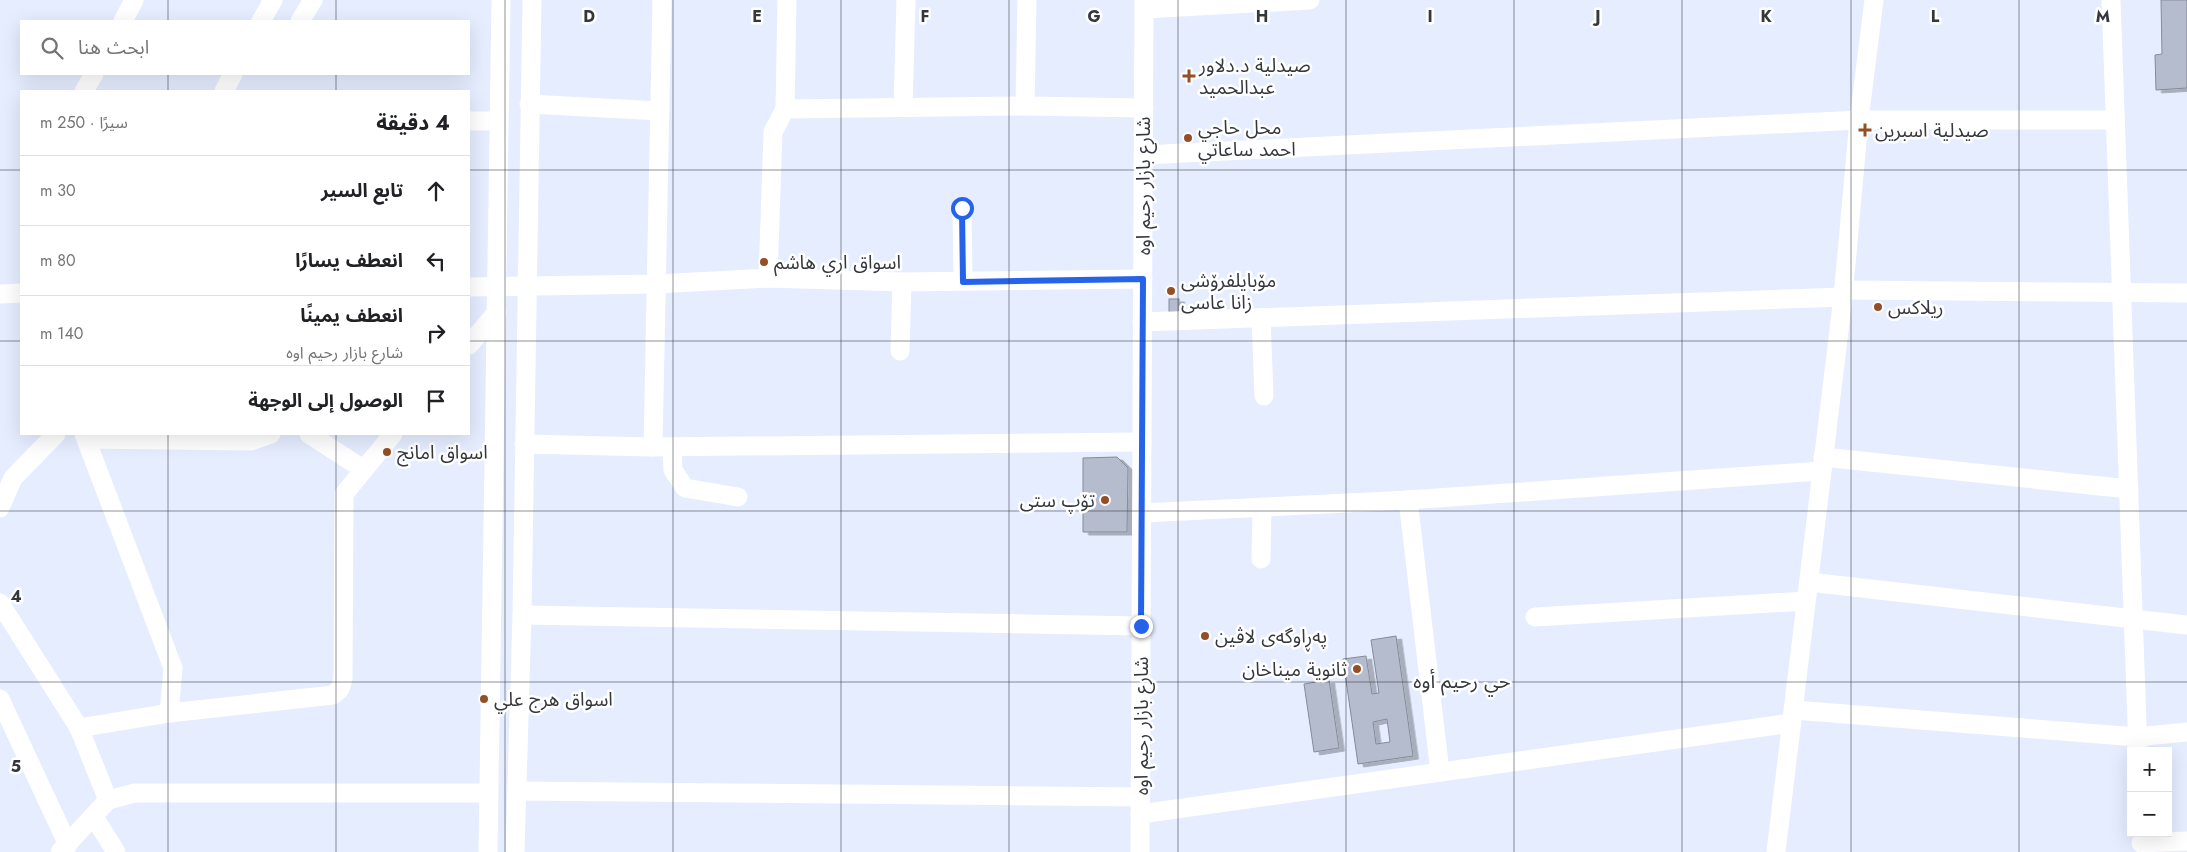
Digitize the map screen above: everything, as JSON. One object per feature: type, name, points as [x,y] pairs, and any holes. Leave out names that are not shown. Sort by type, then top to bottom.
[{"type":"street","points":[[124,20],[134,0]]},
{"type":"street","points":[[262,20],[273,0]]},
{"type":"street","points":[[301,20],[313,0]]},
{"type":"street","points":[[488,852],[487,793],[498,312],[495,286],[497,121],[501,0]]},
{"type":"street","points":[[515,852],[522,615],[528,104],[532,0]]},
{"type":"street","points":[[653,447],[662,0]]},
{"type":"street","points":[[768,278],[773,132],[785,109],[788,0]]},
{"type":"street","points":[[904,108],[906,0]]},
{"type":"street","points":[[1025,106],[1027,0]]},
{"type":"street","points":[[1144,4],[1310,0]]},
{"type":"street","points":[[1776,852],[1843,293],[1859,120],[1874,0]]},
{"type":"street","points":[[2111,0],[2137,744]]},
{"type":"street","name":"شارع بازار رحيم اوه","points":[[1140,852],[1144,4]]},
{"type":"street","points":[[85,90],[93,75]]},
{"type":"street","points":[[225,90],[232,75]]},
{"type":"street","points":[[528,104],[660,111]]},
{"type":"street","points":[[785,109],[1025,106],[1144,108]]},
{"type":"street","points":[[1143,155],[1859,120],[2114,120]]},
{"type":"street","points":[[470,121],[497,121]]},
{"type":"street","points":[[962,208],[963,282]]},
{"type":"street","points":[[470,287],[656,284],[768,278],[902,282],[1143,279]]},
{"type":"street","points":[[900,350],[902,282]]},
{"type":"street","points":[[1142,322],[1843,293],[2187,292]]},
{"type":"street","points":[[0,294],[20,293]]},
{"type":"street","points":[[470,344],[498,312]]},
{"type":"street","points":[[1261,318],[1264,396]]},
{"type":"street","points":[[0,508],[6,475],[55,435]]},
{"type":"street","points":[[168,712],[173,668],[85,437],[251,441],[268,435]]},
{"type":"street","points":[[311,435],[363,469]]},
{"type":"street","points":[[79,728],[168,712],[333,695],[340,689],[343,679],[344,494],[392,435]]},
{"type":"street","points":[[524,444],[672,447],[1142,442]]},
{"type":"street","points":[[672,447],[673,470],[685,488],[738,496]]},
{"type":"street","points":[[1142,513],[1408,500],[1822,464],[2129,489]]},
{"type":"street","points":[[1408,500],[1440,772]]},
{"type":"street","points":[[1261,559],[1262,507]]},
{"type":"street","points":[[1809,582],[2187,625]]},
{"type":"street","points":[[1535,617],[1806,601]]},
{"type":"street","points":[[0,603],[79,728],[108,800]]},
{"type":"street","points":[[522,615],[1141,626]]},
{"type":"street","points":[[0,699],[64,848],[108,800],[135,793],[487,793]]},
{"type":"street","points":[[518,791],[1140,806],[1440,772],[1793,716],[2137,744],[2187,732]]},
{"type":"street","points":[[94,817],[116,852]]},
{"type":"street","points":[[2141,843],[2187,841]]},
{"type":"building","points":[[2161,0],[2187,0],[2187,88],[2156,90],[2155,55],[2162,54]]},
{"type":"building","points":[[1169,299],[1179,299],[1179,312],[1169,312]]},
{"type":"building","name":"تۆپ ستی","points":[[1117,457],[1128,468],[1127,532],[1083,532],[1083,458]]},
{"type":"building","points":[[1396,636],[1413,756],[1358,764],[1343,659],[1366,656],[1372,694],[1379,693],[1371,640]],"holes":[[[1387,719],[1390,742],[1376,744],[1373,722]]]},
{"type":"building","points":[[1329,680],[1339,748],[1314,752],[1304,684]]},
{"type":"place","name":"صيدلية د.دلاور عبدالحميد","points":[[1189,76]]},
{"type":"place","name":"صيدلية اسبرين","points":[[1865,130]]},
{"type":"place","name":"محل حاجي احمد ساعاتي","points":[[1188,138]]},
{"type":"place","name":"اسواق اري هاشم","points":[[764,262]]},
{"type":"place","name":"مۆبایلفرۆشی زانا عاسی","points":[[1171,291]]},
{"type":"place","name":"ریلاکس","points":[[1878,307]]},
{"type":"place","name":"اسواق امانج","points":[[387,452]]},
{"type":"place","name":"تۆپ ستی","points":[[1105,500]]},
{"type":"place","name":"پەڕاوگەی لاڤین","points":[[1205,636]]},
{"type":"place","name":"ثانوية ميناخان","points":[[1357,669]]},
{"type":"place","name":"اسواق هرج علي","points":[[484,699]]},
{"type":"district","name":"حي رحيم أوه","points":[[1462,681]]},
{"type":"route","points":[[962,208],[963,282],[1143,279],[1141,626]]}]
